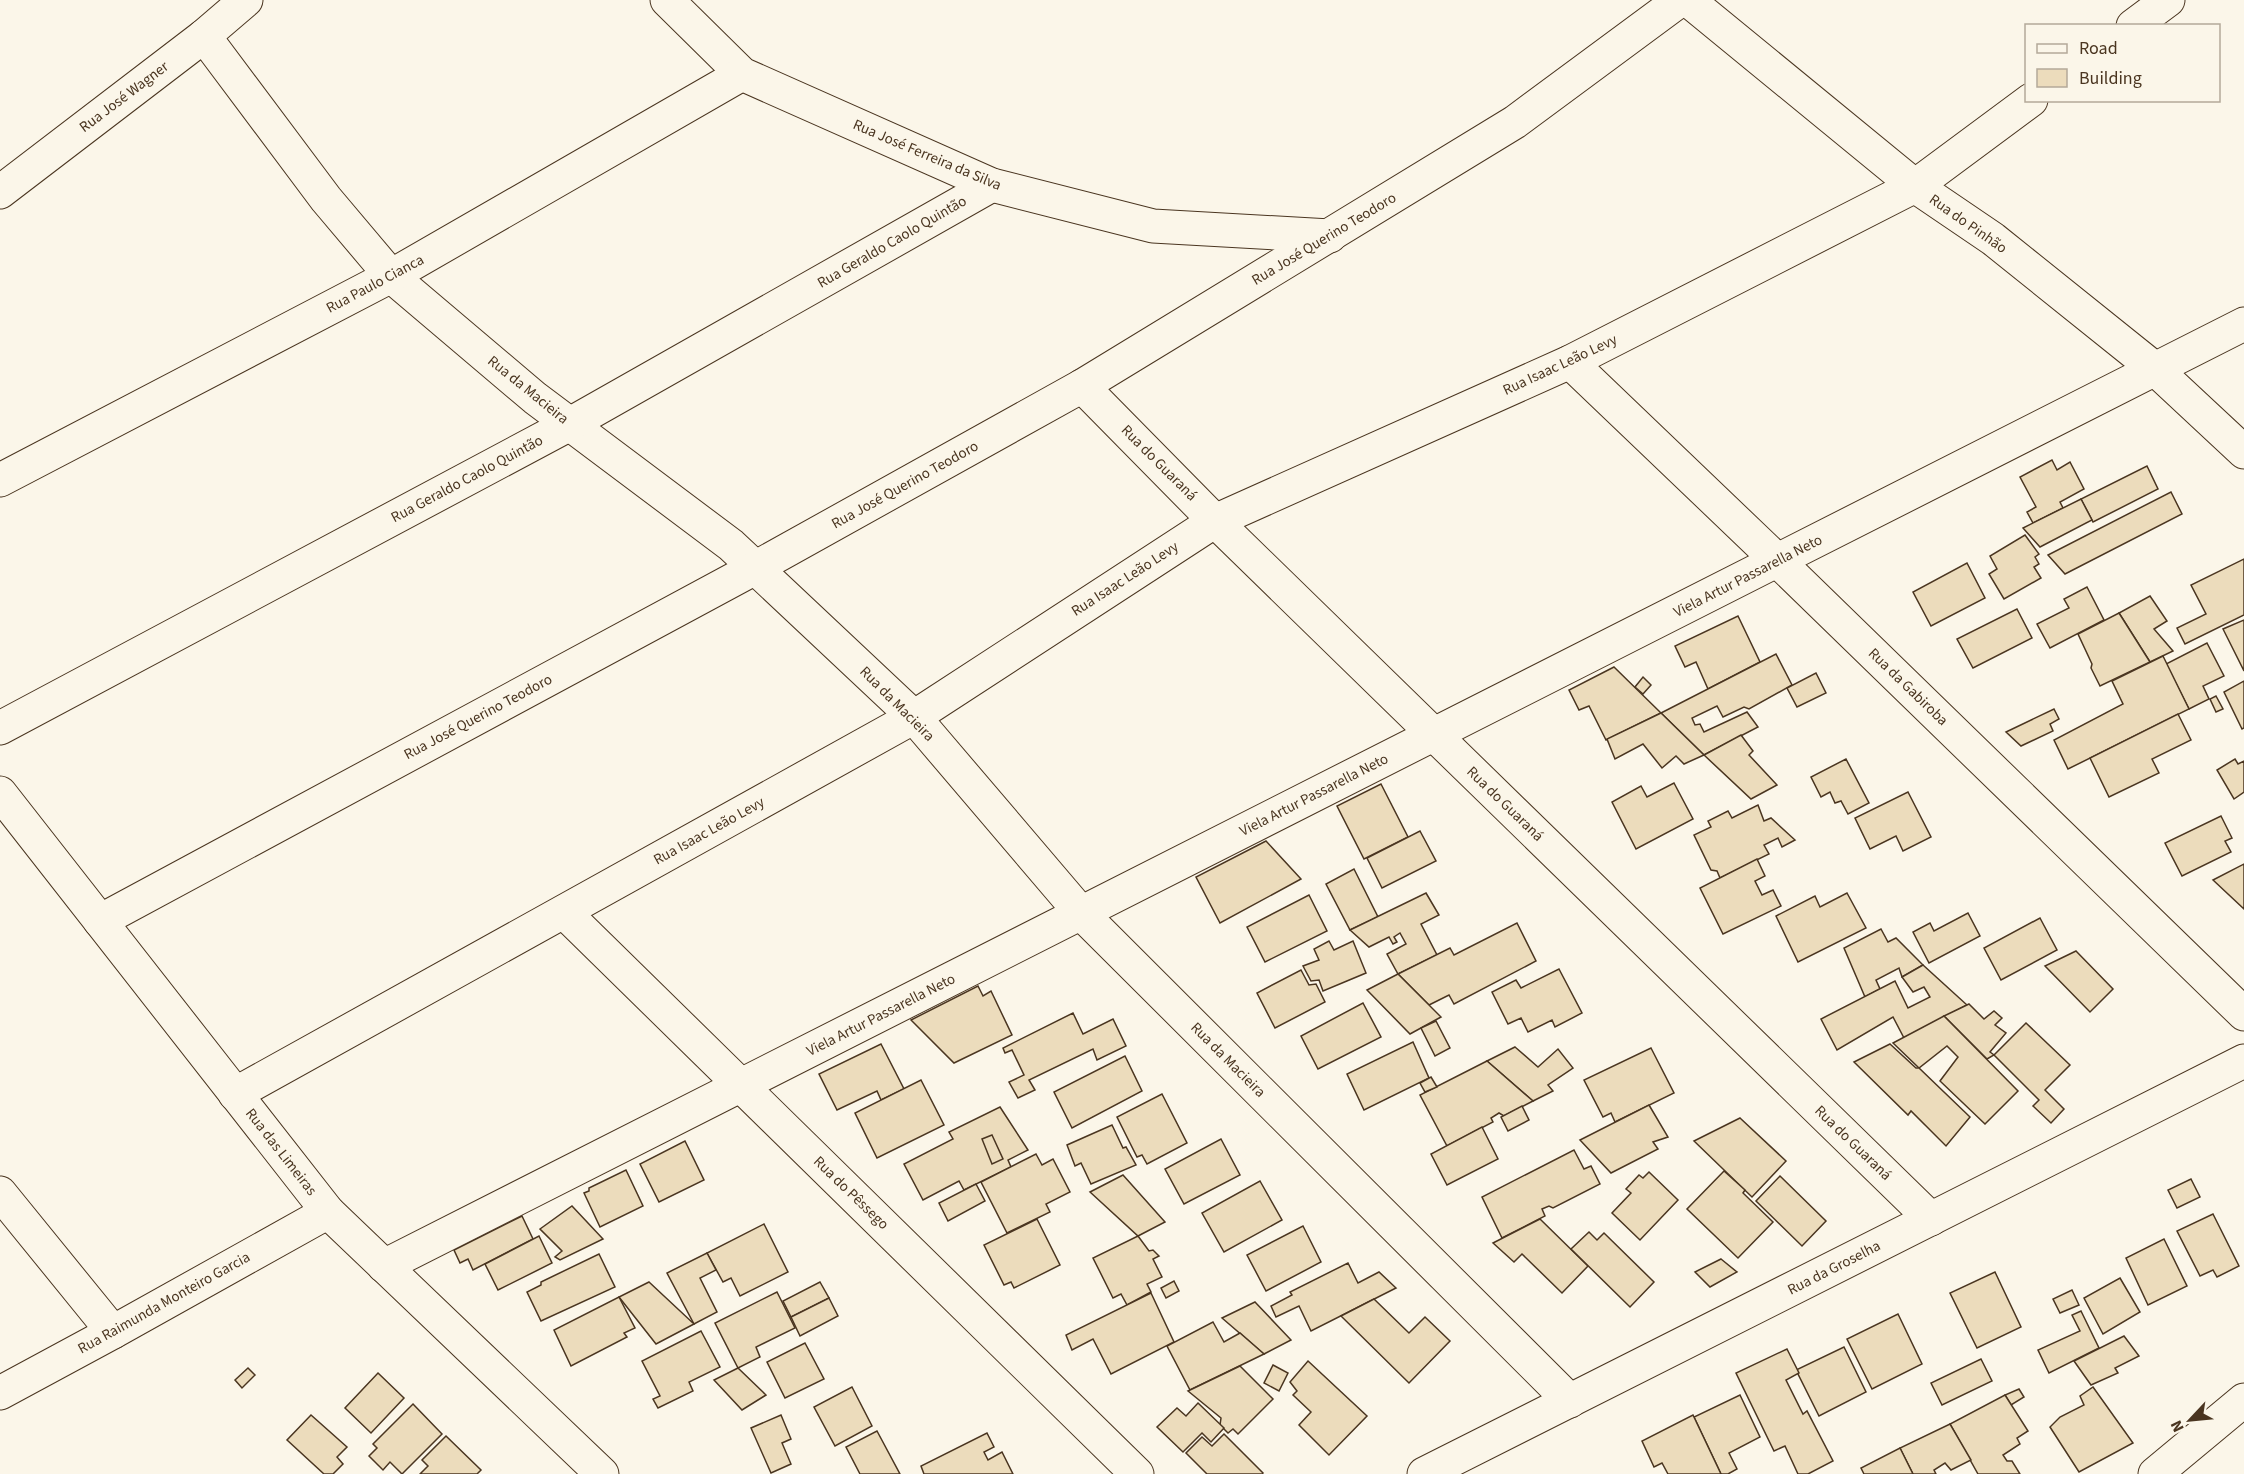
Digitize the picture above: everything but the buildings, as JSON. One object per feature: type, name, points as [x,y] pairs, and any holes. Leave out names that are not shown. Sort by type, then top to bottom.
[{"type":"street","name":"Rua José Wagner","points":[[0,192],[204,36],[246,0]]},
{"type":"street","name":"Rua José Ferreira da Silva","points":[[667,0],[742,74],[992,185],[1153,226],[1330,236]]},
{"type":"street","name":"Rua José Querino Teodoro","points":[[100,921],[755,568],[1082,386],[1515,122],[1680,0]]},
{"type":"street","name":"Rua do Pinhão","points":[[1688,0],[1915,186],[1993,239],[2156,369],[2244,452]]},
{"type":"street","points":[[2136,24],[2168,0]]},
{"type":"street","name":"Rua da Macieira","points":[[204,36],[326,200],[391,276],[535,398],[731,545],[914,717],[1082,913],[1570,1401]]},
{"type":"street","name":"Rua Paulo Cianca","points":[[0,480],[391,276],[742,74]]},
{"type":"street","name":"Rua Isaac Leão Levy","points":[[235,1094],[914,717],[1215,520],[1570,362],[1915,186],[2028,102]]},
{"type":"street","name":"Rua Geraldo Caolo Quintão","points":[[0,728],[570,424],[992,185]]},
{"type":"street","name":"Viela Artur Passarella Neto","points":[[384,1266],[2244,324]]},
{"type":"street","name":"Rua da Gabiroba","points":[[1570,362],[2244,1014]]},
{"type":"street","name":"Rua do Guaraná","points":[[1082,386],[1434,735],[1931,1219]]},
{"type":"street","name":"Rua das Limeiras","points":[[0,793],[328,1212],[602,1474]]},
{"type":"street","name":"Rua do Pêssego","points":[[564,912],[1137,1474]]},
{"type":"street","name":"Rua da Groselha","points":[[1424,1474],[2244,1061]]},
{"type":"street","points":[[0,1193],[113,1332]]},
{"type":"street","name":"Rua Raimunda Monteiro Garcia","points":[[0,1392],[328,1212]]},
{"type":"street","points":[[2155,1474],[2244,1400]]}]
